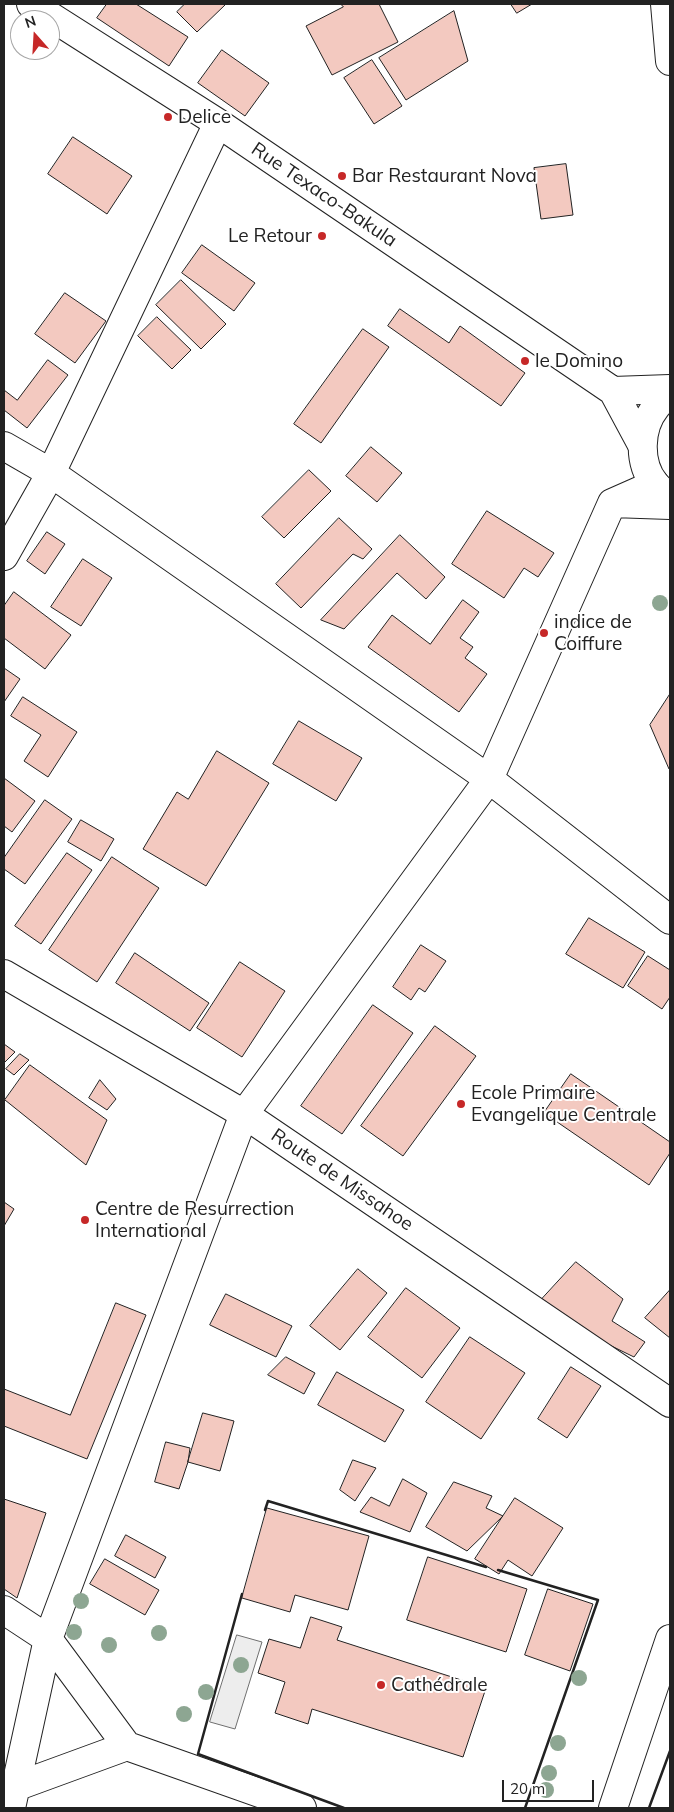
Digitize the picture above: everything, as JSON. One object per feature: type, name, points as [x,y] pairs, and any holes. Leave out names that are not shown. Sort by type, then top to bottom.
[{"type":"street","name":"Rue Texaco-Bakula","points":[[30,4],[218,123],[614,391],[642,445]]},
{"type":"street","points":[[665,4],[670,61]]},
{"type":"street","points":[[4,556],[51,473],[218,123]]},
{"type":"street","points":[[614,391],[670,389]]},
{"type":"street","points":[[10,1794],[48,1639],[244,1114],[489,779],[612,503],[665,495],[645,465],[642,445],[649,419],[656,407],[670,394]]},
{"type":"street","points":[[4,446],[51,473],[489,779],[670,920]]},
{"type":"street","name":"Route de Missahoe","points":[[4,974],[244,1114],[670,1403]]},
{"type":"street","points":[[4,1610],[48,1639],[127,1746],[302,1808]]},
{"type":"street","points":[[613,1808],[670,1639]]},
{"type":"street","points":[[10,1794],[127,1746]]},
{"type":"shaded area","points":[[237,1635],[262,1642],[235,1729],[210,1722]]},
{"type":"building","points":[[107,4],[136,4],[188,37],[169,66],[97,18]]},
{"type":"building","points":[[185,4],[226,4],[197,32],[177,12]]},
{"type":"building","points":[[341,4],[379,4],[398,42],[332,75],[306,26],[343,7]]},
{"type":"building","points":[[511,4],[532,4],[517,13]]},
{"type":"building","points":[[454,11],[468,61],[406,100],[379,58]]},
{"type":"building","points":[[222,50],[269,83],[245,116],[198,83]]},
{"type":"building","points":[[372,60],[402,106],[374,124],[344,78]]},
{"type":"building","points":[[73,137],[132,176],[107,214],[48,174]]},
{"type":"building","points":[[566,164],[573,215],[541,219],[534,168]]},
{"type":"building","points":[[202,245],[255,283],[234,311],[182,273]]},
{"type":"building","points":[[181,280],[226,324],[201,349],[156,305]]},
{"type":"building","points":[[65,293],[106,321],[75,363],[35,334]]},
{"type":"building","points":[[400,309],[449,343],[460,326],[525,373],[501,406],[388,326]]},
{"type":"building","points":[[157,317],[191,350],[172,369],[138,336]]},
{"type":"building","points":[[363,329],[389,347],[321,443],[294,424]]},
{"type":"building","points":[[48,360],[68,375],[27,428],[4,410],[4,390],[17,400]]},
{"type":"building","points":[[371,447],[402,473],[377,502],[346,476]]},
{"type":"building","points":[[309,470],[331,491],[284,538],[262,517]]},
{"type":"building","points":[[487,511],[554,553],[538,577],[524,568],[504,598],[452,564]]},
{"type":"building","points":[[339,518],[372,549],[363,559],[353,554],[301,608],[276,584]]},
{"type":"building","points":[[47,532],[65,544],[45,574],[27,561]]},
{"type":"building","points":[[400,535],[445,577],[426,599],[397,573],[344,629],[321,620]]},
{"type":"building","points":[[83,559],[112,578],[81,626],[51,607]]},
{"type":"building","points":[[14,592],[71,635],[45,669],[4,638],[4,606]]},
{"type":"building","points":[[463,600],[479,612],[460,638],[473,647],[465,658],[487,674],[459,712],[368,647],[392,615],[430,644]]},
{"type":"building","points":[[4,668],[20,679],[4,702]]},
{"type":"building","points":[[670,694],[670,769],[669,769],[650,725]]},
{"type":"building","points":[[23,697],[77,732],[48,777],[24,761],[41,735],[11,716]]},
{"type":"building","points":[[299,721],[362,758],[336,801],[273,764]]},
{"type":"building","points":[[217,751],[269,783],[206,886],[143,849],[177,792],[188,799]]},
{"type":"building","points":[[4,778],[35,801],[12,832],[4,826]]},
{"type":"building","points":[[45,800],[72,819],[25,884],[4,869],[4,858]]},
{"type":"building","points":[[81,820],[114,839],[101,861],[68,842]]},
{"type":"building","points":[[67,853],[92,870],[41,944],[15,926]]},
{"type":"building","points":[[112,857],[159,888],[97,982],[49,950]]},
{"type":"building","points":[[589,918],[645,952],[623,988],[566,954]]},
{"type":"building","points":[[421,945],[446,961],[425,992],[419,988],[411,1000],[393,987]]},
{"type":"building","points":[[135,953],[209,1003],[190,1031],[116,983]]},
{"type":"building","points":[[648,956],[670,970],[670,997],[662,1009],[628,986]]},
{"type":"building","points":[[240,962],[285,991],[242,1057],[197,1028]]},
{"type":"building","points":[[373,1005],[413,1033],[342,1134],[301,1106]]},
{"type":"building","points":[[435,1026],[476,1056],[403,1156],[361,1126]]},
{"type":"building","points":[[4,1044],[15,1052],[4,1063]]},
{"type":"building","points":[[20,1054],[29,1060],[14,1075],[6,1069]]},
{"type":"building","points":[[30,1065],[107,1120],[86,1165],[5,1100]]},
{"type":"building","points":[[571,1074],[670,1142],[670,1153],[649,1185],[544,1113]]},
{"type":"building","points":[[100,1080],[116,1099],[107,1110],[89,1098]]},
{"type":"building","points":[[4,1202],[14,1209],[4,1226]]},
{"type":"building","points":[[576,1262],[623,1299],[612,1321],[645,1342],[634,1357],[589,1335],[542,1299]]},
{"type":"building","points":[[358,1269],[387,1293],[340,1350],[310,1326]]},
{"type":"building","points":[[406,1288],[460,1328],[422,1378],[368,1337]]},
{"type":"building","points":[[670,1290],[670,1338],[645,1318]]},
{"type":"building","points":[[226,1294],[292,1326],[276,1357],[210,1325]]},
{"type":"building","points":[[116,1303],[146,1315],[87,1459],[4,1426],[4,1389],[70,1415]]},
{"type":"building","points":[[470,1337],[525,1373],[481,1439],[426,1402]]},
{"type":"building","points":[[286,1357],[315,1373],[304,1394],[268,1375]]},
{"type":"building","points":[[571,1367],[601,1386],[567,1438],[538,1419]]},
{"type":"building","points":[[337,1372],[404,1410],[385,1442],[318,1405]]},
{"type":"building","points":[[203,1413],[234,1421],[220,1471],[188,1462]]},
{"type":"building","points":[[166,1442],[190,1448],[188,1462],[179,1489],[155,1482]]},
{"type":"building","points":[[353,1460],[376,1468],[355,1501],[340,1490]]},
{"type":"building","points":[[403,1479],[427,1493],[410,1532],[360,1512],[371,1497],[389,1506]]},
{"type":"building","points":[[454,1482],[492,1496],[486,1508],[503,1516],[467,1551],[426,1527]]},
{"type":"building","points":[[515,1498],[563,1528],[532,1576],[508,1560],[499,1574],[475,1559]]},
{"type":"building","points":[[4,1499],[46,1513],[17,1598],[4,1589]]},
{"type":"building","points":[[267,1508],[369,1536],[348,1610],[295,1595],[290,1612],[242,1598]]},
{"type":"building","points":[[126,1535],[166,1557],[155,1578],[115,1556]]},
{"type":"building","points":[[428,1557],[527,1589],[506,1652],[407,1620]]},
{"type":"building","points":[[105,1559],[159,1590],[145,1615],[90,1584]]},
{"type":"building","points":[[548,1589],[593,1604],[570,1671],[525,1655]]},
{"type":"building","name":"Cathédrale","points":[[311,1617],[342,1627],[337,1640],[486,1688],[463,1757],[312,1709],[308,1724],[275,1713],[285,1682],[258,1673],[269,1639],[300,1648]]},
{"type":"wall","points":[[265,1510],[268,1501],[486,1567]]},
{"type":"wall","points":[[498,1570],[598,1600],[525,1808]]},
{"type":"wall","points":[[242,1594],[198,1754],[344,1808]]},
{"type":"wall","points":[[649,1808],[670,1751]]},
{"type":"place","name":"Delice","points":[[168,117]]},
{"type":"place","name":"Bar Restaurant Nova","points":[[342,176]]},
{"type":"place","name":"Le Retour","points":[[322,236]]},
{"type":"place","name":"le Domino","points":[[525,361]]},
{"type":"place","name":"indice de Coiffure","points":[[544,633]]},
{"type":"place","name":"Ecole Primaire Evangelique Centrale","points":[[461,1104]]},
{"type":"place","name":"Centre de Resurrection International","points":[[85,1220]]},
{"type":"place","name":"Cathédrale","points":[[381,1685]]}]
